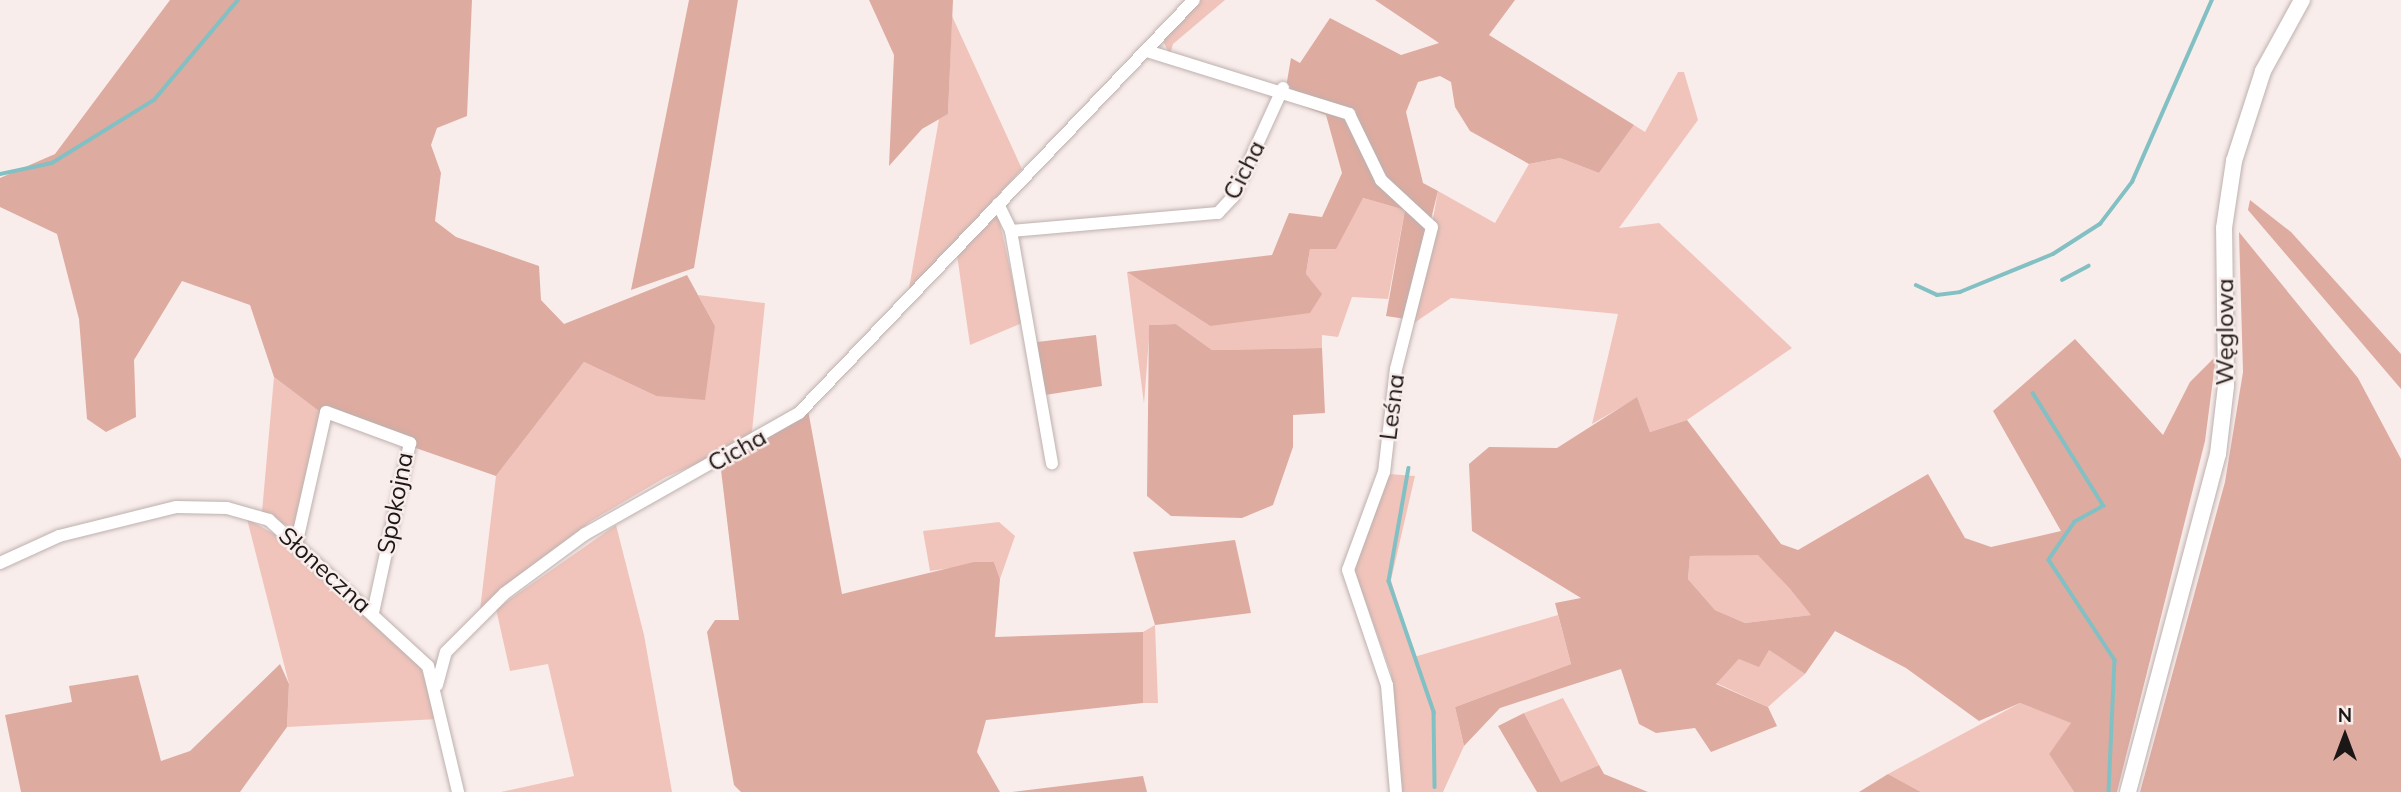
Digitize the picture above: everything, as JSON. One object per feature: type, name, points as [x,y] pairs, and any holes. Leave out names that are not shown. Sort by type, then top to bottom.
[{"type":"street","points":[[1052,463],[1011,231],[998,204],[1194,0]]},
{"type":"street","name":"Węglowa","points":[[2128,792],[2223,426],[2224,228],[2235,161],[2257,84],[2302,0]]},
{"type":"street","points":[[1147,51],[1283,88]]},
{"type":"street","name":"Cicha","points":[[1011,231],[1218,213],[1233,197],[1283,88]]},
{"type":"street","name":"Leśna","points":[[1283,88],[1349,114],[1381,180],[1432,227],[1391,395],[1384,472],[1348,570],[1387,685],[1396,792]]},
{"type":"street","name":"Cicha","points":[[437,685],[446,652],[505,593],[585,534],[799,413],[998,204]]},
{"type":"street","name":"Spokojna","points":[[297,541],[326,412],[410,443],[373,614]]},
{"type":"street","name":"Słoneczna","points":[[0,564],[60,536],[183,506],[247,512],[297,541],[420,656],[437,685],[458,792]]},
{"type":"street","points":[[420,656],[446,652]]},
{"type":"shaded area","points":[[170,0],[472,0],[467,116],[437,128],[431,145],[441,173],[435,221],[456,237],[539,266],[541,300],[564,324],[687,275],[715,326],[705,400],[656,396],[584,362],[496,476],[327,417],[274,377],[250,305],[182,281],[134,360],[136,417],[106,432],[87,419],[79,319],[57,234],[0,207],[0,178],[55,154]]},
{"type":"shaded area","points":[[689,0],[738,0],[694,268],[631,290]]},
{"type":"shaded area","points":[[869,0],[953,0],[948,114],[922,129],[889,166],[894,55]]},
{"type":"shaded area","points":[[1200,0],[1225,0],[1173,44],[1170,55],[1163,41]]},
{"type":"shaded area","points":[[1375,0],[1515,0],[1489,35],[1634,125],[1599,173],[1560,158],[1529,164],[1470,131],[1455,107],[1451,82],[1440,76],[1418,82],[1406,112],[1423,183],[1438,191],[1406,319],[1386,316],[1405,210],[1363,198],[1336,249],[1310,249],[1306,274],[1322,294],[1310,313],[1210,326],[1127,272],[1272,255],[1289,213],[1322,217],[1342,173],[1326,115],[1284,99],[1291,58],[1300,63],[1330,18],[1401,55],[1439,43]]},
{"type":"shaded area","points":[[952,16],[1022,169],[908,294],[939,119],[948,114]]},
{"type":"shaded area","points":[[1678,72],[1684,72],[1698,120],[1619,228],[1659,223],[1792,348],[1687,420],[1650,432],[1637,398],[1592,424],[1618,314],[1451,298],[1414,323],[1438,191],[1495,223],[1529,164],[1560,158],[1599,173],[1634,125],[1645,132]]},
{"type":"shaded area","points":[[1363,198],[1405,210],[1388,299],[1352,297],[1338,337],[1322,335],[1322,348],[1212,350],[1176,324],[1150,325],[1144,404],[1127,272],[1210,326],[1306,274],[1310,249]]},
{"type":"shaded area","points":[[2250,200],[2291,232],[2401,354],[2401,389],[2248,210]]},
{"type":"shaded area","points":[[998,214],[1022,323],[970,345],[957,255]]},
{"type":"shaded area","points":[[2239,232],[2358,378],[2401,459],[2401,792],[2140,792],[2225,482],[2243,372]]},
{"type":"shaded area","points":[[698,295],[765,303],[751,441],[666,477],[591,521],[480,610],[496,476],[584,362],[656,396],[715,326]]},
{"type":"shaded area","points":[[1176,324],[1212,350],[1322,348],[1325,413],[1293,415],[1293,447],[1273,505],[1242,518],[1171,516],[1147,496],[1149,325]]},
{"type":"shaded area","points":[[1096,335],[1102,386],[1045,395],[1037,342]]},
{"type":"shaded area","points":[[2075,339],[2163,435],[2190,382],[2216,356],[2205,441],[2117,792],[2074,792],[2049,754],[2071,723],[2020,703],[1979,721],[1906,668],[1835,631],[1805,674],[1769,650],[1759,667],[1739,659],[1716,684],[1768,707],[1777,726],[1711,752],[1695,728],[1656,733],[1639,724],[1621,669],[1500,708],[1464,746],[1455,707],[1571,664],[1555,603],[1581,598],[1472,531],[1469,464],[1489,447],[1557,448],[1637,397],[1650,432],[1687,420],[1781,544],[1798,550],[1928,474],[1965,538],[1991,547],[2061,531],[1993,411]],"holes":[[[1758,555],[1811,615],[1745,623],[1715,610],[1688,579],[1690,556]]]},
{"type":"shaded area","points":[[274,377],[321,412],[293,529],[262,512]]},
{"type":"shaded area","points":[[808,410],[842,594],[974,562],[994,562],[1000,579],[995,637],[1143,632],[1143,703],[986,720],[977,752],[1000,792],[741,792],[734,785],[707,632],[715,620],[739,620],[721,470]]},
{"type":"shaded area","points":[[1389,474],[1415,476],[1391,580],[1414,657],[1558,615],[1571,664],[1455,707],[1464,746],[1443,792],[1402,792],[1391,673],[1353,567]]},
{"type":"shaded area","points":[[247,519],[287,541],[420,665],[438,719],[287,727],[289,684]]},
{"type":"shaded area","points":[[999,522],[1015,536],[1000,579],[994,562],[930,571],[923,531]]},
{"type":"shaded area","points":[[616,525],[644,635],[672,792],[501,792],[574,776],[548,664],[510,671],[496,609]]},
{"type":"shaded area","points":[[1235,540],[1251,613],[1155,625],[1133,552]]},
{"type":"shaded area","points":[[1758,554],[1812,615],[1745,623],[1715,610],[1688,579],[1690,556]]},
{"type":"shaded area","points":[[1155,625],[1158,703],[1143,703],[1143,632]]},
{"type":"shaded area","points":[[1768,649],[1805,674],[1768,707],[1716,683],[1739,659]]},
{"type":"shaded area","points":[[280,664],[289,684],[287,727],[240,792],[21,792],[5,715],[72,702],[69,686],[138,675],[161,761],[190,751]]},
{"type":"shaded area","points":[[1563,698],[1599,765],[1561,782],[1524,713]]},
{"type":"shaded area","points":[[2020,703],[2072,723],[2049,754],[2074,792],[1921,792],[1888,774]]},
{"type":"shaded area","points":[[1524,713],[1561,782],[1599,765],[1604,774],[1648,792],[1537,792],[1498,726]]},
{"type":"shaded area","points":[[1888,774],[1921,792],[1859,792]]},
{"type":"shaded area","points":[[1143,776],[1147,792],[1012,792]]},
{"type":"waterway","points":[[0,174],[52,163],[154,100],[238,0]]},
{"type":"waterway","points":[[1916,285],[1937,295],[1960,292],[2053,254],[2100,224],[2132,182],[2212,0]]},
{"type":"waterway","points":[[2062,280],[2088,266]]},
{"type":"waterway","points":[[2033,393],[2104,506],[2075,522],[2049,560],[2115,660],[2109,792]]},
{"type":"waterway","points":[[1409,468],[1389,581],[1434,712],[1435,787]]}]
